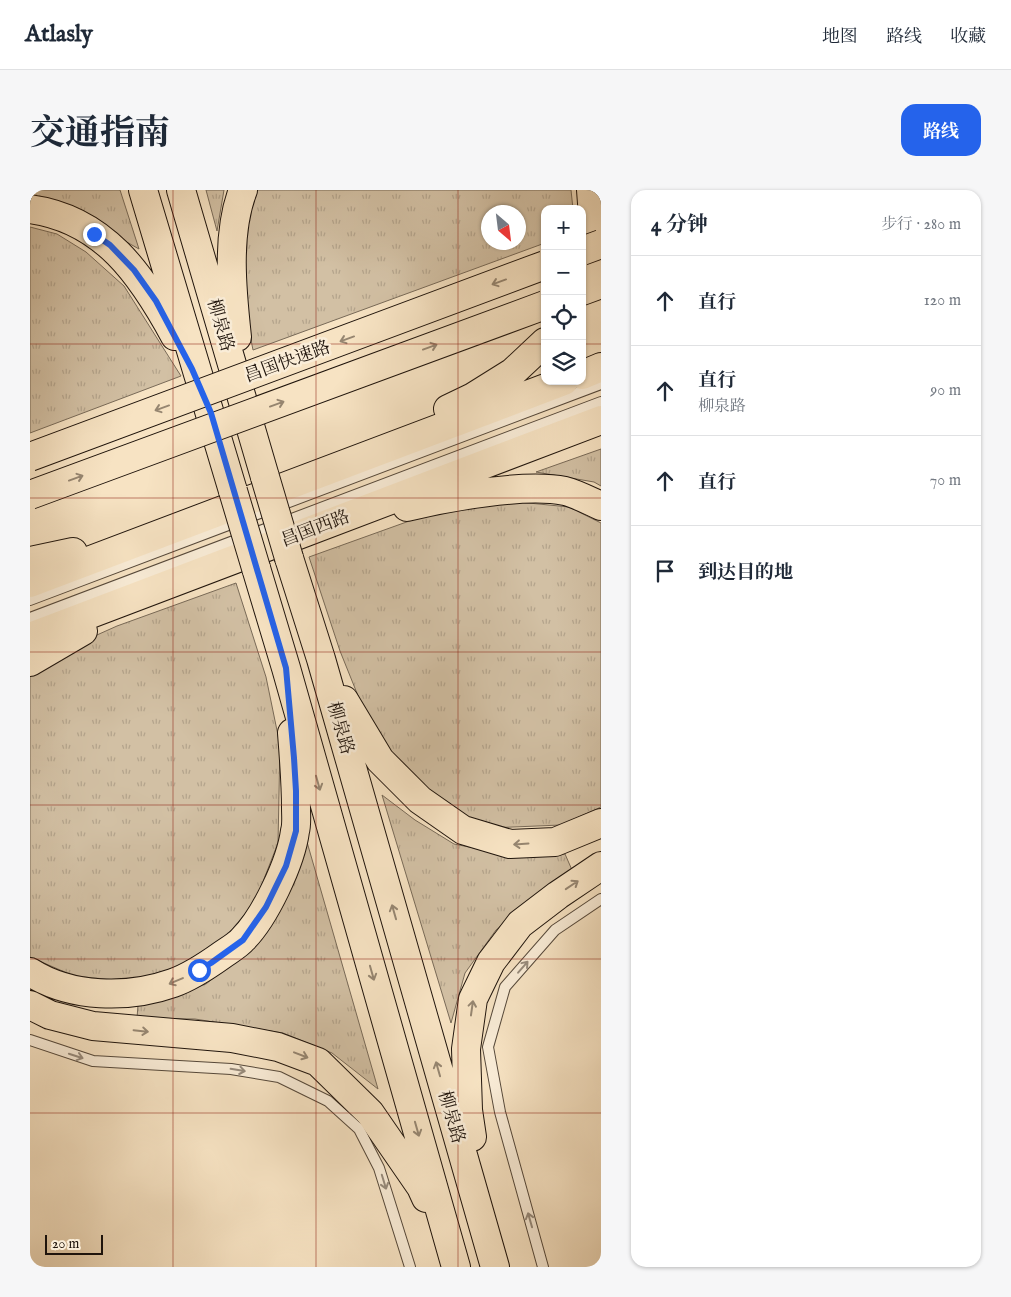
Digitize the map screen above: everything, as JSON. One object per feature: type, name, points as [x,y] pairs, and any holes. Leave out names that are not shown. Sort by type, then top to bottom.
[{"type":"main road","name":"柳泉路","points":[[142,190],[211,413],[252,488],[280,551],[321,659],[494,1265]]},
{"type":"main road","name":"柳泉路","points":[[181,190],[244,403],[252,488],[256,568],[453,1256]]},
{"type":"main road","points":[[243,190],[238,203],[232,249],[233,298],[244,403]]},
{"type":"main road","points":[[586,280],[590,271],[594,230],[591,190]]},
{"type":"main road","points":[[30,209],[42,210],[79,224],[110,245],[134,270],[156,301],[175,336],[211,413]]},
{"type":"main road","points":[[585,250],[601,244]]},
{"type":"main road","name":"昌国快速路","points":[[30,457],[541,266]]},
{"type":"main road","points":[[586,288],[601,284]]},
{"type":"main road","name":"昌国快速路","points":[[30,495],[541,306]]},
{"type":"main road","points":[[30,561],[126,539],[418,424],[473,397],[514,372],[541,346]]},
{"type":"main road","points":[[586,373],[601,368]]},
{"type":"main road","points":[[30,582],[252,488],[552,385]]},
{"type":"main road","name":"昌国西路","points":[[30,637],[280,551],[601,420]]},
{"type":"main road","points":[[30,662],[67,639],[123,610],[280,551],[354,520],[410,506],[475,495],[527,489],[566,492],[601,506]]},
{"type":"main road","points":[[321,659],[356,722],[380,760],[420,800],[463,830],[510,844],[554,842],[601,823]]},
{"type":"main road","points":[[30,972],[40,978],[69,988],[99,994],[136,992],[173,983],[211,963],[243,940],[266,907],[286,866],[296,831],[294,758],[286,668]]},
{"type":"main road","points":[[494,1265],[468,1110],[466,1049],[473,999],[491,962],[520,924],[558,894],[601,866]]},
{"type":"main road","points":[[30,1005],[50,1015],[93,1026],[232,1038],[278,1047],[318,1062],[370,1113],[394,1146],[421,1187],[453,1256]]},
{"type":"lane","points":[[30,600],[601,384]]},
{"type":"lane","points":[[30,618],[601,402]]},
{"type":"lane","points":[[543,1267],[500,1112],[488,1047],[505,988],[555,930],[601,899]]},
{"type":"lane","points":[[30,1040],[93,1061],[231,1069],[279,1077],[328,1101],[359,1129],[379,1168],[410,1267]]},
{"type":"green space","points":[[30,190],[120,190],[139,249],[93,223],[30,201]]},
{"type":"green space","points":[[206,190],[224,190],[217,231]]},
{"type":"green space","points":[[251,190],[571,190],[573,205],[541,205],[541,244],[526,250],[526,205],[481,205],[481,250],[526,250],[253,350],[243,299],[242,247]]},
{"type":"green space","points":[[30,227],[57,234],[86,252],[124,286],[181,376],[30,433]]},
{"type":"green space","points":[[601,449],[601,486],[594,482],[536,472]]},
{"type":"green space","points":[[498,500],[569,507],[601,523],[601,807],[561,825],[489,828],[425,798],[375,738],[340,651],[309,557],[426,515]]},
{"type":"green space","points":[[236,583],[266,677],[280,745],[278,843],[255,902],[223,940],[173,970],[126,981],[74,976],[30,957],[30,674],[59,652],[117,626]]},
{"type":"green space","points":[[382,795],[415,820],[454,844],[519,857],[565,854],[572,870],[536,896],[496,930],[465,973],[451,1023]]},
{"type":"green space","points":[[305,835],[378,1089],[332,1053],[283,1033],[195,1019],[137,1018],[138,1005],[206,984],[250,949]]},
{"type":"route","points":[[94,234],[110,245],[134,270],[156,301],[192,369],[211,413],[286,668],[294,758],[296,831],[286,866],[266,907],[243,940],[199,970]]}]
